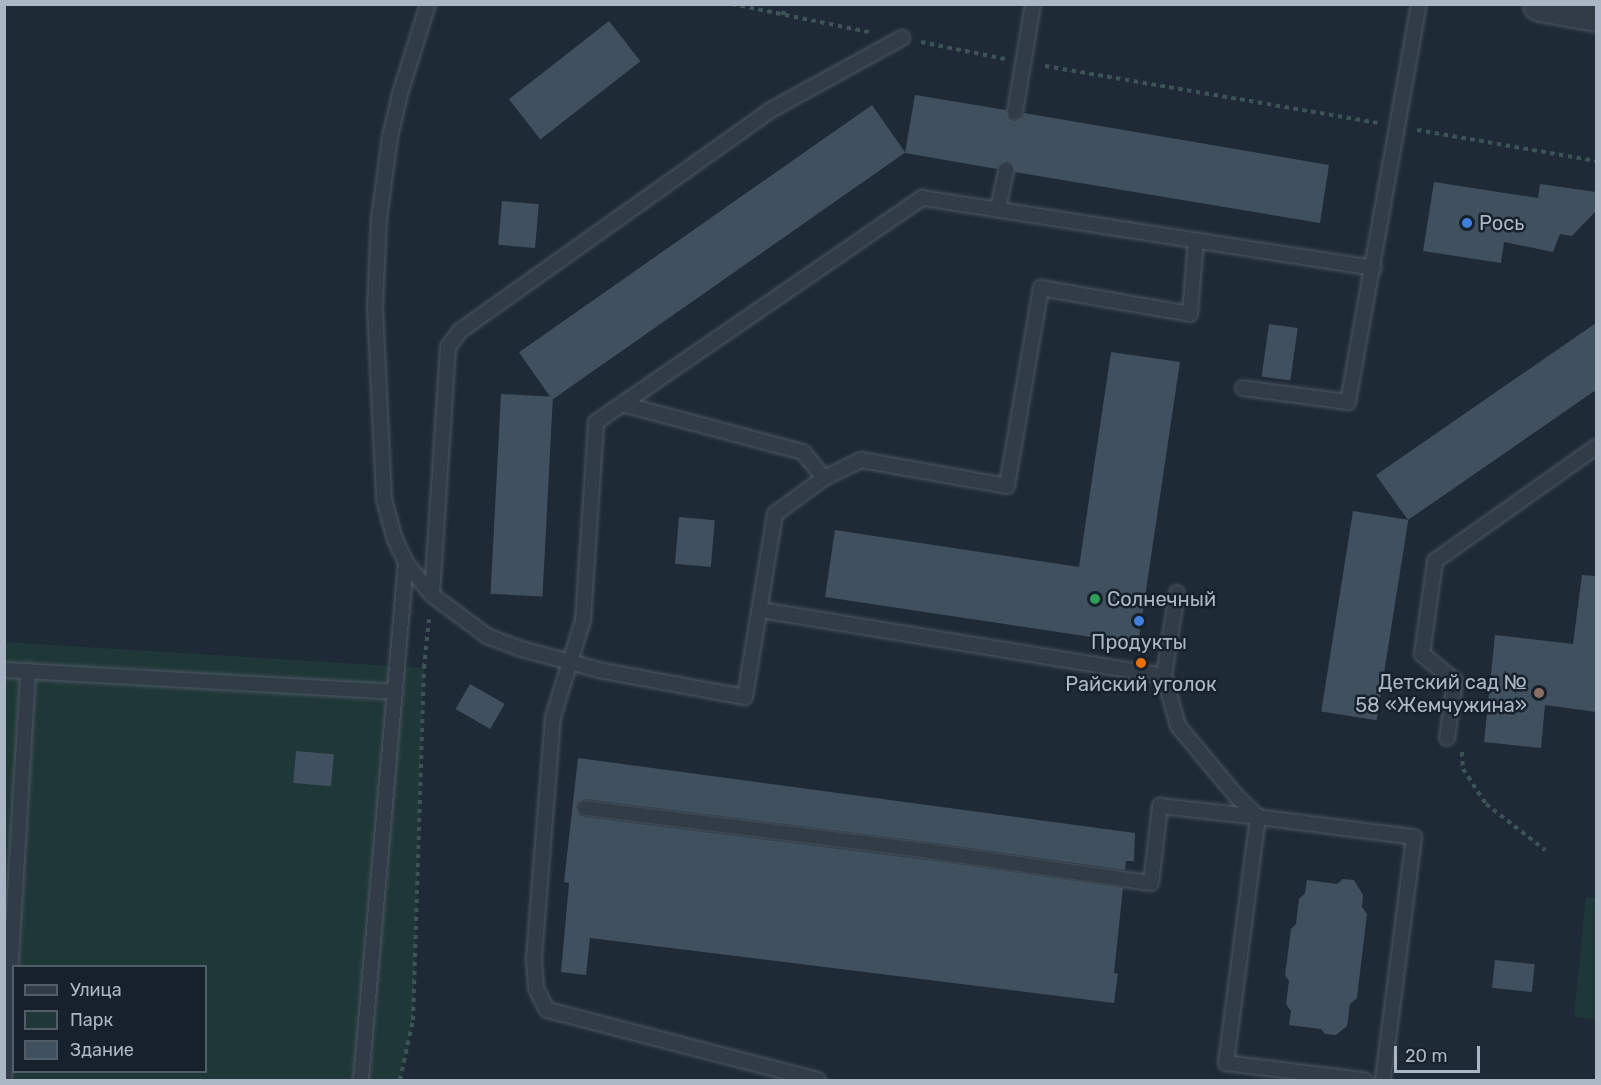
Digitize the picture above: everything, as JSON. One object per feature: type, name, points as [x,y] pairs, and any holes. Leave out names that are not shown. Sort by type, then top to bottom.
[{"type":"street","points":[[1540,4],[1596,14]]},
{"type":"lane","points":[[429,4],[400,94],[390,137],[375,265],[384,500],[394,537],[406,563],[432,595],[487,636],[571,663],[745,697],[775,514],[824,478],[861,460],[1007,486],[1041,288],[1190,315],[1196,240]]},
{"type":"lane","points":[[1015,112],[1033,4]]},
{"type":"lane","points":[[1243,388],[1348,402],[1374,268],[1419,4]]},
{"type":"lane","points":[[432,595],[448,347],[460,331],[769,111],[902,38]]},
{"type":"lane","points":[[998,209],[1006,170]]},
{"type":"lane","points":[[818,1080],[548,1010],[536,988],[534,958],[553,717],[583,620],[596,422],[922,198],[1374,268]]},
{"type":"lane","points":[[622,404],[803,452],[824,478]]},
{"type":"lane","points":[[1447,738],[1455,681],[1422,654],[1436,561],[1596,447]]},
{"type":"lane","points":[[361,1080],[406,563]]},
{"type":"lane","points":[[1178,593],[1164,676],[1178,726],[1238,798],[1258,817]]},
{"type":"lane","points":[[761,610],[1164,676]]},
{"type":"lane","points":[[4,670],[395,692]]},
{"type":"lane","points":[[4,1077],[28,671]]},
{"type":"lane","points":[[585,808],[928,851],[1151,883],[1160,806],[1414,837],[1383,1080]]},
{"type":"lane","points":[[1258,817],[1226,1063],[1364,1080]]},
{"type":"path","points":[[732,4],[1023,63],[1596,161]]},
{"type":"path","points":[[783,15],[785,4]]},
{"type":"path","points":[[400,1080],[413,1020],[424,668],[432,595]]},
{"type":"path","points":[[1447,738],[1462,749],[1463,769],[1486,804],[1545,850]]},
{"type":"green space","points":[[4,642],[424,668],[413,1020],[400,1080],[5,1080]]},
{"type":"green space","points":[[1586,897],[1596,898],[1596,1019],[1574,1017]]},
{"type":"building","points":[[609,21],[640,61],[540,139],[509,99]]},
{"type":"building","points":[[915,95],[1006,110],[1009,119],[1014,121],[1022,118],[1024,113],[1329,165],[1320,223],[1015,172],[1012,164],[1007,161],[1000,164],[997,169],[905,153]]},
{"type":"building","points":[[872,105],[905,153],[552,400],[519,352]]},
{"type":"building","points":[[1434,182],[1538,198],[1540,184],[1596,192],[1596,211],[1572,236],[1560,234],[1553,252],[1504,242],[1501,263],[1423,251]]},
{"type":"building","points":[[502,201],[539,204],[535,248],[498,245]]},
{"type":"building","points":[[1596,323],[1596,390],[1408,520],[1376,475]]},
{"type":"building","points":[[1269,324],[1298,328],[1290,381],[1262,376]]},
{"type":"building","points":[[1111,352],[1180,362],[1138,644],[825,597],[835,530],[1079,567]]},
{"type":"building","points":[[501,394],[553,397],[542,596],[491,594]]},
{"type":"building","points":[[1353,511],[1408,520],[1377,720],[1321,712]]},
{"type":"building","points":[[679,517],[715,520],[711,567],[675,564]]},
{"type":"building","points":[[1582,575],[1596,576],[1596,712],[1545,705],[1541,748],[1484,742],[1495,635],[1573,644]]},
{"type":"building","points":[[470,684],[505,704],[490,729],[456,709]]},
{"type":"building","points":[[296,751],[334,754],[331,786],[293,783]]},
{"type":"building","points":[[578,758],[1135,833],[1134,861],[1126,861],[1125,870],[929,842],[586,799],[578,802],[576,807],[579,815],[584,817],[927,860],[1123,888],[1114,973],[1118,974],[1114,1003],[590,938],[586,975],[561,972],[569,883],[564,882]]},
{"type":"building","points":[[1343,879],[1354,880],[1363,895],[1362,907],[1367,914],[1357,998],[1350,1004],[1347,1026],[1336,1035],[1325,1034],[1321,1029],[1289,1025],[1291,1011],[1286,1004],[1289,981],[1285,975],[1291,929],[1296,924],[1299,899],[1305,893],[1307,880],[1337,884]]},
{"type":"building","points":[[1495,960],[1535,964],[1532,992],[1492,988]]},
{"type":"place","name":"Рось","points":[[1467,223]]},
{"type":"place","name":"Солнечный","points":[[1095,599]]},
{"type":"place","name":"Продукты","points":[[1139,621]]},
{"type":"place","name":"Райский уголок","points":[[1141,663]]},
{"type":"place","name":"Детский сад № 58 «Жемчужина»","points":[[1539,693]]}]
